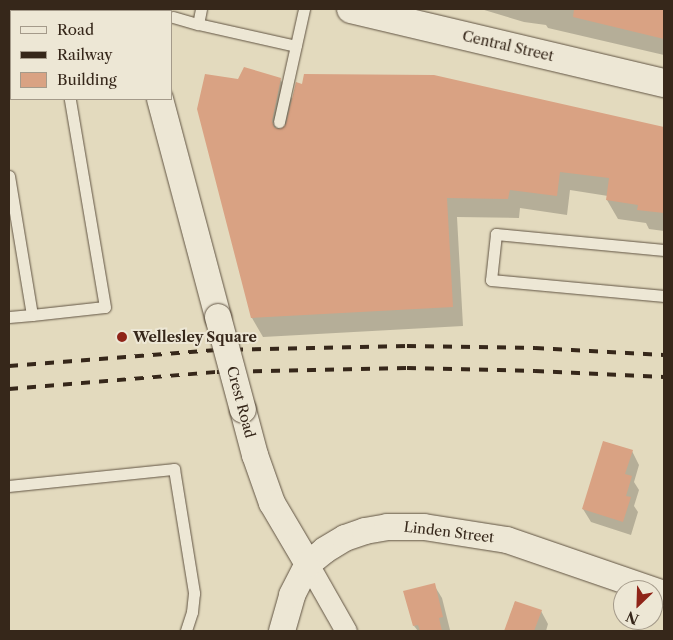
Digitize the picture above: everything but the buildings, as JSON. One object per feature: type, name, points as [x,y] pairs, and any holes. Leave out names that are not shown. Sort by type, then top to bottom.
[{"type":"main road","name":"Central Street","points":[[351,9],[384,12],[664,83]]},
{"type":"street","name":"Crest Road","points":[[160,100],[255,455],[272,503],[346,631]]},
{"type":"street","name":"Linden Street","points":[[282,631],[292,595],[308,564],[335,544],[365,531],[398,526],[424,527],[478,534],[522,544],[664,594]]},
{"type":"lane","points":[[198,24],[201,9]]},
{"type":"lane","points":[[279,122],[304,9]]},
{"type":"lane","points":[[173,17],[296,46]]},
{"type":"lane","points":[[9,317],[106,307],[70,100]]},
{"type":"lane","points":[[9,176],[32,315]]},
{"type":"lane","points":[[664,250],[496,234],[492,280],[664,296]]},
{"type":"lane","points":[[9,486],[174,469],[194,593],[192,612],[186,631]]},
{"type":"railway","points":[[9,366],[216,350],[407,346],[535,348],[664,355]]},
{"type":"railway","points":[[9,389],[217,372],[407,368],[664,377]]},
{"type":"place","name":"Wellesley Square","points":[[122,337]]}]
